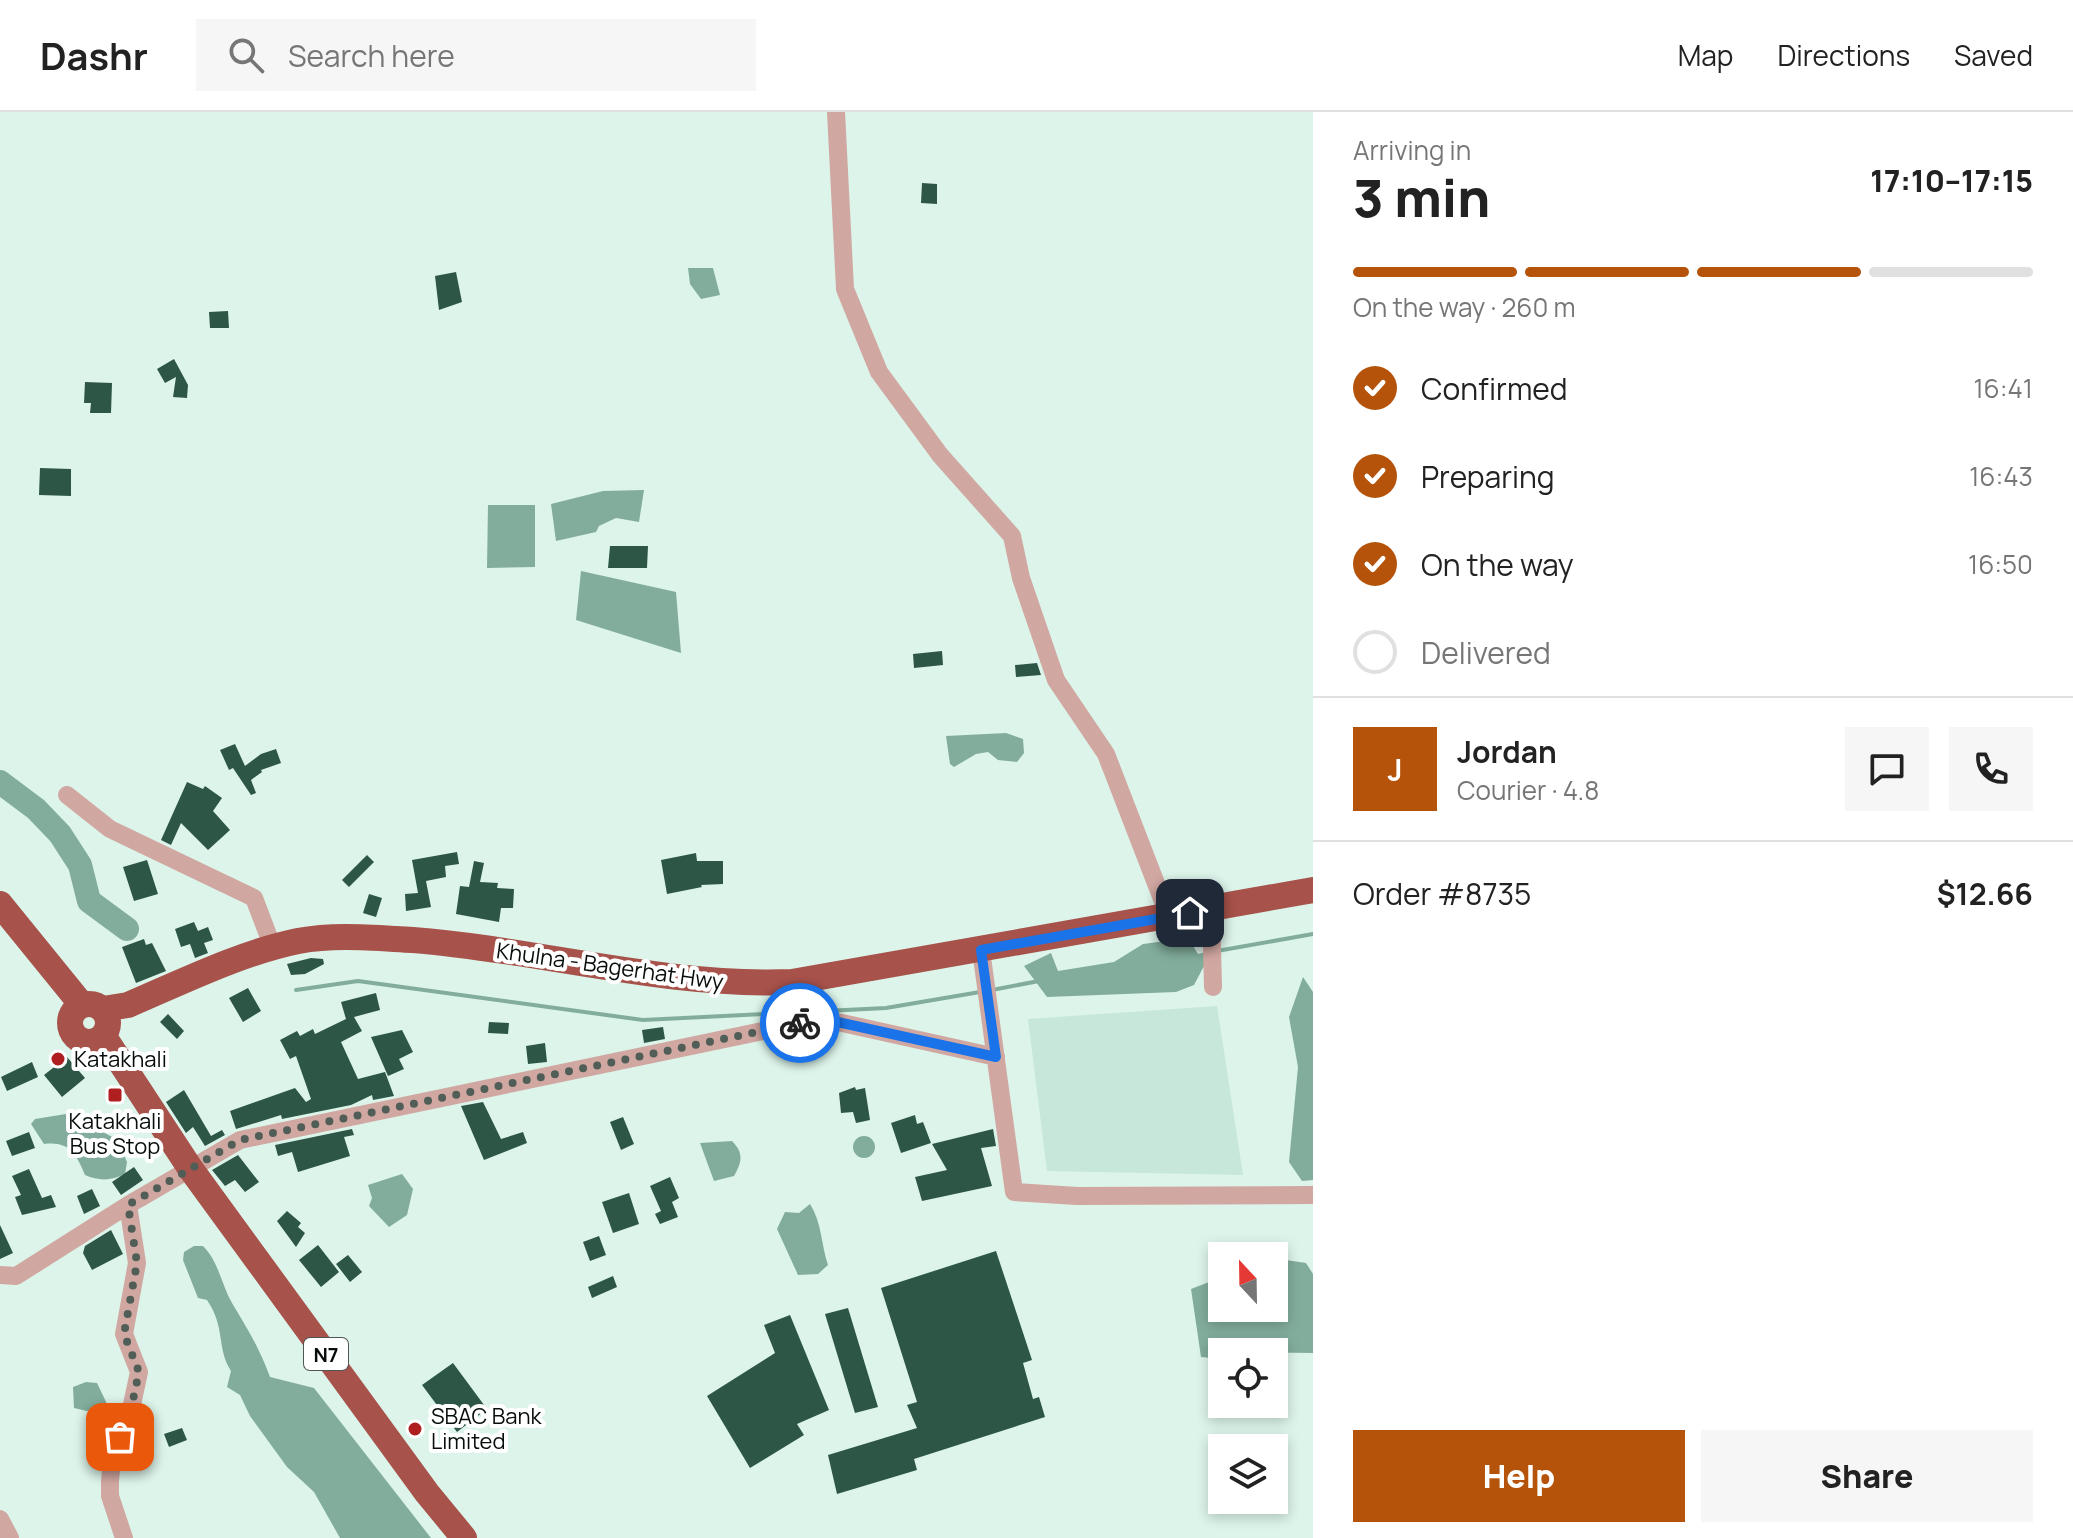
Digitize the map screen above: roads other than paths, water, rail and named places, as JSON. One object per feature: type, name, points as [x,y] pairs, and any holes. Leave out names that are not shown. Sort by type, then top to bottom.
[{"type":"highway","name":"Khulna - Bagerhat Hwy","points":[[100,1018],[194,977],[273,948],[348,936],[449,943],[708,983],[792,982],[1313,890]]},
{"type":"highway","points":[[0,904],[100,1018],[190,1168]]},
{"type":"highway","points":[[0,915],[100,1018]]},
{"type":"highway","name":"N7","points":[[190,1168],[427,1493],[464,1538]]},
{"type":"street","points":[[836,112],[845,289],[879,372],[940,455],[1012,536],[1021,578],[1056,680],[1106,754],[1169,917]]},
{"type":"street","points":[[67,795],[110,829],[254,898],[273,948]]},
{"type":"street","points":[[1211,909],[1213,987]]},
{"type":"street","points":[[981,950],[1014,1192],[1077,1196],[1313,1195]]},
{"type":"street","points":[[0,1275],[16,1276],[128,1205],[240,1140],[811,1021],[833,1021],[996,1057]]},
{"type":"street","points":[[124,1538],[110,1496],[110,1481],[113,1449],[128,1423],[139,1372],[124,1334],[137,1263],[128,1205]]},
{"type":"street","points":[[0,1519],[10,1538]]},
{"type":"waterway","points":[[0,782],[36,809],[60,834],[80,865],[89,901],[127,929]]},
{"type":"waterway","points":[[1217,951],[1313,934]]},
{"type":"waterway","points":[[296,990],[358,981],[643,1020],[886,1008],[980,992]]},
{"type":"waterway","points":[[992,990],[1039,981]]},
{"type":"place","name":"Katakhali","points":[[58,1059]]},
{"type":"place","name":"Katakhali Bus Stop","points":[[115,1095]]},
{"type":"place","name":"SBAC Bank Limited","points":[[415,1429]]}]
